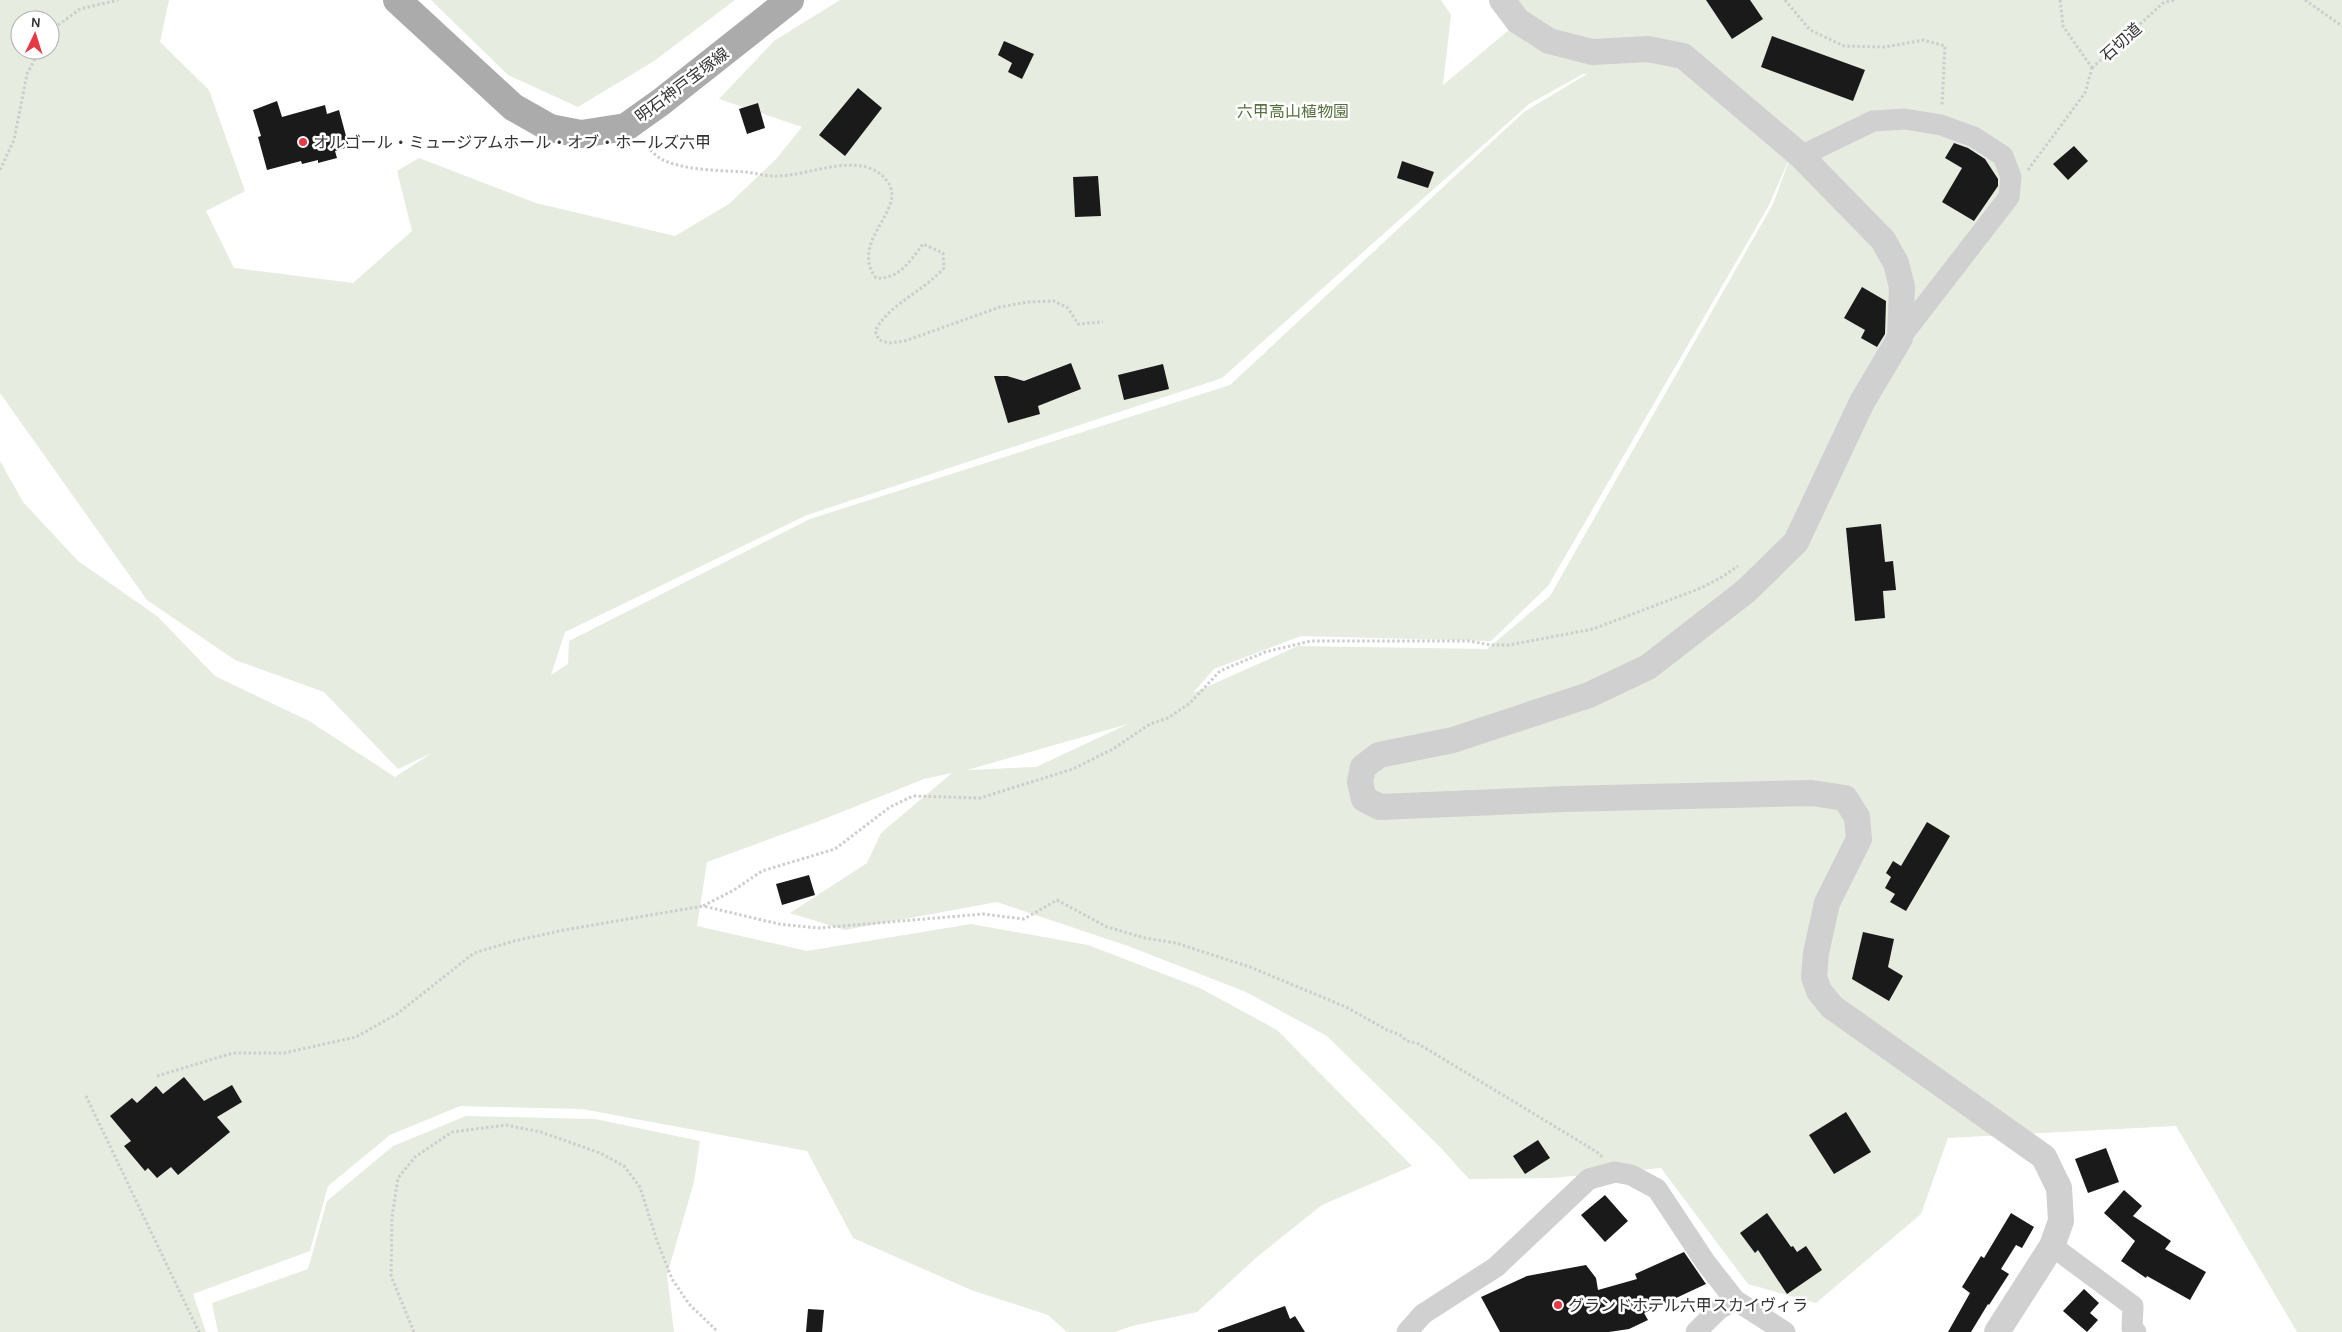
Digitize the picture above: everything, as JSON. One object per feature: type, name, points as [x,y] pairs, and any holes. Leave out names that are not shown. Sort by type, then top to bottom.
[{"type":"main road","name":"明石神戸宝塚線","points":[[397,0],[513,107],[550,128],[581,134],[626,127],[661,102],[790,0]]},
{"type":"street","points":[[1502,0],[1518,21],[1549,41],[1592,52],[1648,49],[1683,56],[1800,156],[1883,240],[1896,263],[1902,287],[1900,338]]},
{"type":"street","points":[[1800,156],[1873,121],[1905,119],[1941,125],[1974,137],[2003,156],[2011,177],[2009,196],[1900,338],[1862,402],[1796,542],[1746,591],[1648,667],[1589,695],[1453,740],[1379,755],[1363,767],[1360,782],[1364,799],[1380,807],[1565,799],[1812,793],[1845,798],[1857,817],[1859,839],[1826,903],[1816,953],[1814,977],[1819,991],[1832,1007],[2044,1157],[2059,1188],[2061,1221],[2052,1246],[1997,1332]]},
{"type":"street","points":[[1407,1332],[1423,1314],[1496,1267],[1589,1179],[1615,1172],[1631,1175],[1657,1189],[1706,1263],[1735,1300],[1786,1332]]},
{"type":"street","points":[[2052,1246],[2133,1306],[2132,1328],[2136,1332]]},
{"type":"street","points":[[1696,1332],[1719,1309],[1735,1300]]},
{"type":"path","points":[[60,24],[80,9],[118,0]]},
{"type":"path","points":[[1785,0],[1810,30],[1844,46],[1885,47],[1924,40],[1945,46],[1941,125]]},
{"type":"path","points":[[2009,196],[2085,93],[2092,68],[2063,26],[2060,0]]},
{"type":"path","name":"石切道","points":[[2092,68],[2163,3],[2174,0]]},
{"type":"path","points":[[2305,0],[2342,26]]},
{"type":"path","points":[[0,170],[14,140],[27,74],[35,60]]},
{"type":"path","points":[[626,127],[662,160],[698,169],[776,176],[804,173],[835,165],[862,166],[878,171],[888,182],[892,193],[885,217],[868,250],[868,268],[876,278],[886,279],[907,267],[923,244],[943,254],[944,268],[936,277],[880,320],[875,331],[878,340],[890,343],[905,341],[1000,307],[1028,302],[1054,301],[1068,308],[1078,324],[1103,322]]},
{"type":"path","points":[[157,1076],[233,1053],[284,1053],[356,1037],[397,1014],[474,953],[514,941],[556,932],[703,906],[734,890],[762,871],[835,849],[890,807],[912,796],[980,798],[1073,769],[1113,749],[1150,724],[1168,718],[1190,703],[1220,671],[1265,652],[1311,641],[1470,641],[1490,645],[1509,645],[1593,629],[1701,588],[1741,564]]},
{"type":"path","points":[[703,906],[780,924],[818,928],[984,914],[1024,919],[1057,900],[1106,926],[1145,938],[1176,943],[1241,964],[1346,1007],[1387,1030],[1417,1043],[1589,1147],[1597,1152],[1615,1172]]},
{"type":"path","points":[[86,1096],[199,1332]]},
{"type":"path","points":[[414,1332],[391,1276],[392,1217],[398,1178],[415,1157],[452,1132],[506,1125],[541,1132],[600,1153],[624,1166],[640,1186],[656,1238],[672,1279],[689,1304],[718,1332]]},
{"type":"green space","name":"六甲高山植物園","points":[[0,0],[169,0],[160,42],[209,90],[245,191],[206,211],[234,268],[353,283],[412,231],[397,171],[419,158],[536,203],[675,236],[729,204],[776,159],[802,127],[719,99],[774,41],[840,0],[1441,0],[1451,15],[1443,85],[1509,30],[1508,0],[2342,0],[2342,1332],[2297,1332],[2176,1126],[1948,1138],[1921,1214],[1816,1303],[1748,1284],[1661,1168],[1552,1178],[1469,1179],[1440,1147],[1327,1036],[1246,992],[1128,946],[997,902],[845,930],[790,913],[867,863],[881,833],[952,773],[924,779],[819,821],[707,862],[697,926],[807,951],[971,924],[1088,945],[1200,988],[1277,1030],[1412,1166],[1322,1205],[1257,1257],[1197,1312],[1132,1326],[1115,1332],[1067,1332],[1048,1315],[971,1290],[853,1238],[807,1151],[582,1109],[460,1106],[390,1135],[328,1186],[310,1251],[193,1294],[206,1332],[0,1332],[0,461],[23,502],[78,561],[157,616],[215,676],[309,721],[395,777],[432,753],[398,769],[324,692],[235,660],[147,600],[0,393]],"holes":[[[1692,56],[1789,161],[1773,204],[1550,596],[1487,649],[1298,646],[1193,693],[1214,669],[1301,636],[1491,641],[1548,586],[1768,207],[1788,162],[1673,65]],[[1583,74],[1587,74],[1524,112],[1230,385],[810,519],[569,641],[568,664],[551,675],[565,632],[807,515],[1222,378],[1529,104]],[[1128,724],[1036,767],[967,770]]]},
{"type":"green space","points":[[431,0],[735,0],[654,61],[578,107],[508,75]]},
{"type":"green space","points":[[466,1116],[595,1119],[700,1141],[694,1182],[667,1275],[674,1332],[218,1332],[212,1303],[308,1269],[327,1201],[393,1146]]},
{"type":"building","points":[[1706,0],[1750,0],[1763,19],[1732,39]]},
{"type":"building","points":[[1772,36],[1865,70],[1853,101],[1761,67]]},
{"type":"building","points":[[1004,41],[1034,54],[1022,79],[1008,72],[1012,63],[998,55]]},
{"type":"building","points":[[858,88],[882,108],[845,156],[819,135]]},
{"type":"building","name":"オルゴール・ミュージアムホール・オブ・ホールズ六甲","points":[[277,101],[282,117],[325,105],[327,114],[339,110],[349,147],[335,151],[337,158],[318,163],[318,160],[302,164],[301,161],[267,170],[258,137],[261,136],[253,110]]},
{"type":"building","points":[[758,103],[765,128],[747,134],[739,109]]},
{"type":"building","points":[[1954,143],[1968,148],[1985,159],[1998,179],[1998,186],[1974,221],[1942,202],[1962,168],[1945,158]]},
{"type":"building","points":[[2074,146],[2088,161],[2068,180],[2053,164]]},
{"type":"building","points":[[1402,161],[1434,172],[1428,188],[1397,178]]},
{"type":"building","points":[[1098,176],[1101,216],[1075,217],[1073,177]]},
{"type":"building","points":[[1862,287],[1886,301],[1885,334],[1877,347],[1861,338],[1865,330],[1844,318]]},
{"type":"building","points":[[1071,363],[1081,389],[1038,406],[1040,414],[1008,423],[994,376],[1007,376],[1024,381]]},
{"type":"building","points":[[1163,364],[1169,389],[1124,400],[1118,375]]},
{"type":"building","points":[[1881,524],[1885,562],[1893,561],[1896,590],[1883,591],[1885,618],[1855,621],[1846,528]]},
{"type":"building","points":[[1927,822],[1950,836],[1906,911],[1890,902],[1895,894],[1885,888],[1891,877],[1886,873],[1893,861],[1901,866]]},
{"type":"building","points":[[809,875],[815,895],[782,905],[776,884]]},
{"type":"building","points":[[1863,932],[1894,939],[1888,967],[1903,976],[1889,1001],[1852,979]]},
{"type":"building","points":[[184,1077],[204,1101],[232,1085],[242,1102],[217,1117],[230,1132],[178,1175],[171,1167],[157,1178],[148,1168],[145,1171],[124,1146],[131,1141],[110,1116],[132,1098],[137,1103],[156,1086],[163,1094]]},
{"type":"building","points":[[1846,1112],[1871,1152],[1834,1174],[1809,1135]]},
{"type":"building","points":[[1538,1140],[1550,1158],[1525,1174],[1513,1156]]},
{"type":"building","points":[[2106,1148],[2119,1182],[2088,1193],[2075,1159]]},
{"type":"building","points":[[2124,1190],[2142,1206],[2133,1216],[2171,1241],[2165,1249],[2206,1272],[2190,1300],[2147,1276],[2146,1278],[2121,1261],[2135,1241],[2104,1213]]},
{"type":"building","points":[[1605,1195],[1628,1221],[1605,1242],[1581,1215]]},
{"type":"building","points":[[1767,1213],[1791,1247],[1793,1246],[1797,1252],[1806,1246],[1822,1270],[1787,1294],[1758,1250],[1755,1253],[1740,1233]]},
{"type":"building","points":[[2011,1213],[2034,1227],[2022,1248],[2016,1245],[2001,1269],[2009,1274],[1971,1332],[1948,1332],[1970,1293],[1962,1287],[1981,1256],[1984,1258]]},
{"type":"building","name":"グランドホテル六甲スカイヴィラ","points":[[1684,1252],[1706,1284],[1644,1313],[1648,1320],[1629,1329],[1609,1332],[1500,1332],[1481,1297],[1527,1276],[1586,1265],[1596,1278],[1598,1290],[1637,1279],[1635,1274]]},
{"type":"building","points":[[2084,1289],[2099,1303],[2090,1313],[2098,1320],[2087,1332],[2063,1311]]},
{"type":"building","points":[[1285,1306],[1290,1319],[1295,1316],[1305,1332],[1218,1332],[1218,1330]]},
{"type":"building","points":[[808,1309],[824,1310],[822,1332],[806,1332]]},
{"type":"place","name":"オルゴール・ミュージアムホール・オブ・ホールズ六甲","points":[[303,142]]},
{"type":"place","name":"グランドホテル六甲スカイヴィラ","points":[[1558,1305]]}]
